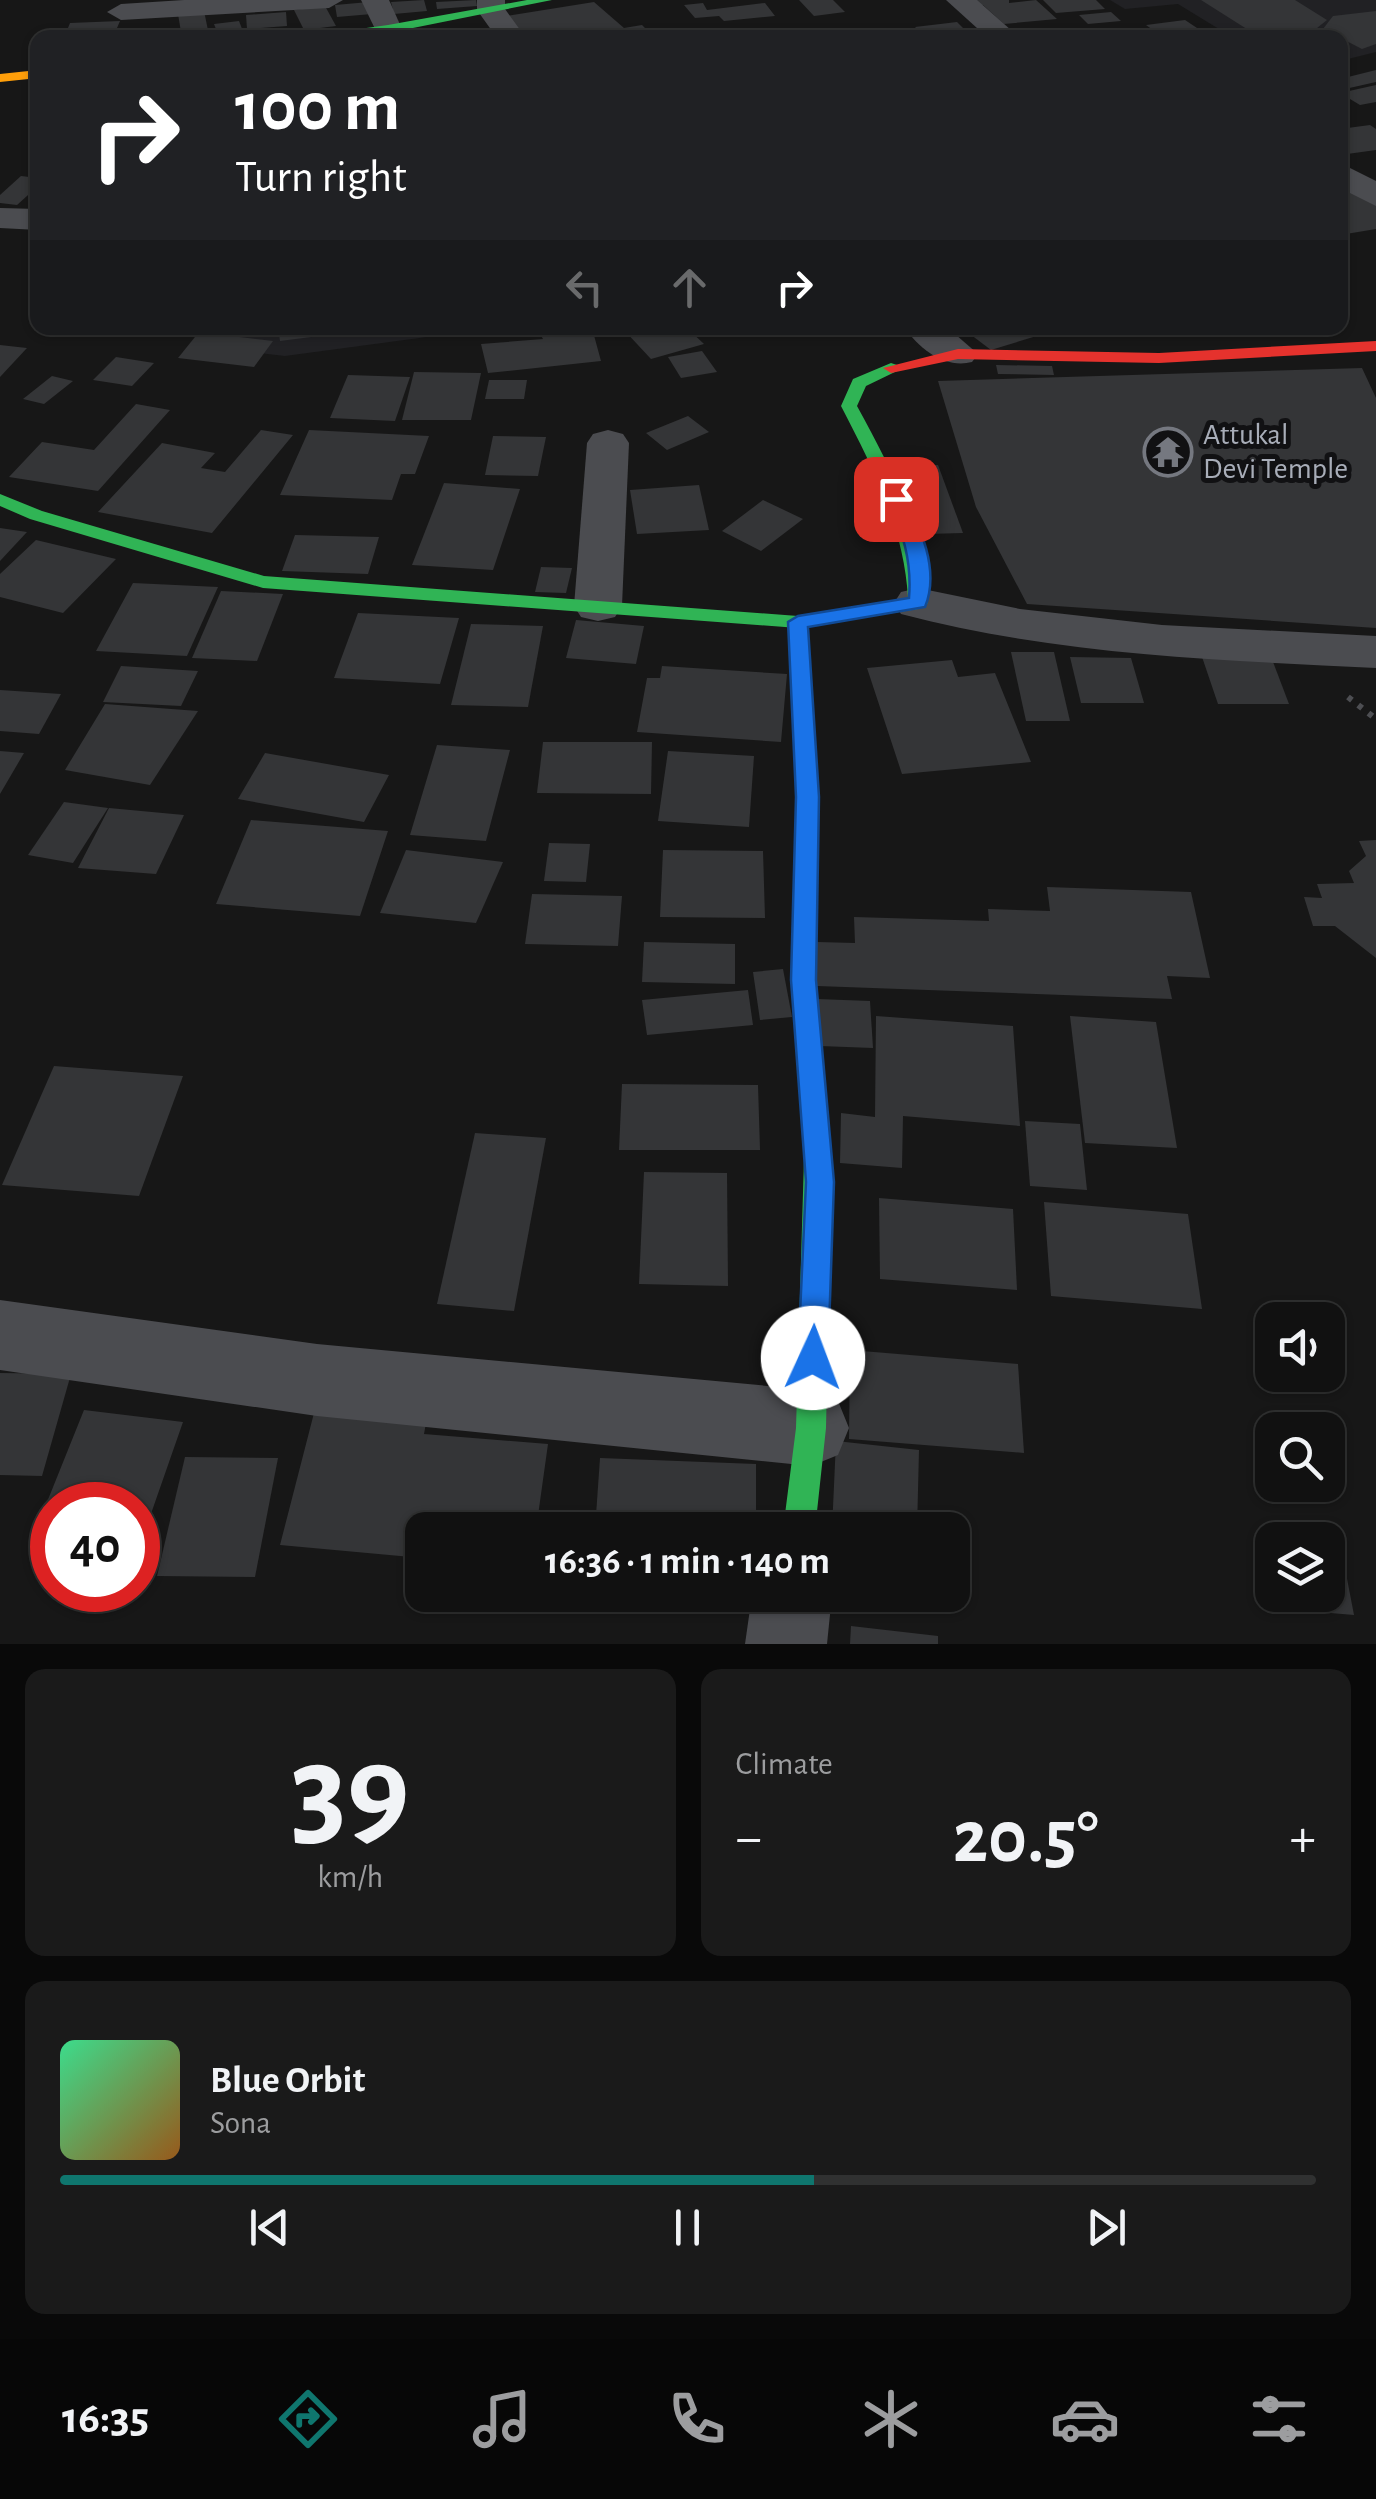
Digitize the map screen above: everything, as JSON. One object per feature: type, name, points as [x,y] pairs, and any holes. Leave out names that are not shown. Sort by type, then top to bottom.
[{"type":"street","points":[[375,0],[388,29]]},
{"type":"street","points":[[378,30],[491,5],[546,0]]},
{"type":"street","points":[[960,0],[996,30]]},
{"type":"street","points":[[121,12],[205,4],[311,1]]},
{"type":"street","points":[[491,5],[507,30]]},
{"type":"street","points":[[0,78],[30,75]]},
{"type":"street","points":[[1348,178],[1376,196]]},
{"type":"street","points":[[0,218],[30,220]]},
{"type":"street","points":[[933,335],[958,354]]},
{"type":"street","points":[[918,603],[920,572],[912,530],[848,406],[859,383],[903,363],[958,354],[1159,358],[1376,346]]},
{"type":"street","points":[[598,606],[608,443]]},
{"type":"street","points":[[0,498],[36,515],[263,582],[798,622],[918,603],[1020,626],[1162,642],[1288,644],[1376,652]]},
{"type":"street","points":[[798,622],[808,797],[803,980],[820,1182],[811,1428],[801,1512]]},
{"type":"street","points":[[0,1335],[317,1380],[811,1428]]},
{"type":"street","points":[[786,1644],[790,1612]]},
{"type":"shaded area","points":[[1110,0],[1376,0],[1376,52],[1348,59],[1348,30],[1221,30],[1178,4],[1125,9]]},
{"type":"shaded area","points":[[213,335],[442,335],[285,356],[259,353]]},
{"type":"building","points":[[424,0],[427,11],[394,14],[391,2]]},
{"type":"building","points":[[476,0],[477,6],[437,9],[436,2]]},
{"type":"building","points":[[799,0],[833,0],[845,12],[814,16]]},
{"type":"building","points":[[964,0],[1036,0],[1057,19],[1004,24],[983,5],[973,7]]},
{"type":"building","points":[[1043,0],[1096,0],[1105,9],[1056,13]]},
{"type":"building","points":[[1201,0],[1295,0],[1327,20],[1314,30],[1248,30]]},
{"type":"building","points":[[369,2],[372,14],[337,17],[335,5]]},
{"type":"building","points":[[594,2],[624,28],[642,25],[647,30],[513,30],[501,17]]},
{"type":"building","points":[[703,3],[707,10],[765,3],[775,16],[724,21],[719,16],[695,18],[684,5]]},
{"type":"building","points":[[325,6],[336,26],[304,30],[294,10]]},
{"type":"building","points":[[204,11],[208,30],[181,30],[178,14]]},
{"type":"building","points":[[1376,11],[1376,44],[1362,49],[1348,42],[1348,30],[1323,29],[1333,16]]},
{"type":"building","points":[[286,12],[287,26],[247,29],[246,15]]},
{"type":"building","points":[[1111,12],[1121,21],[1088,24],[1079,15]]},
{"type":"building","points":[[1185,20],[1200,30],[1153,30],[1146,25]]},
{"type":"building","points":[[120,21],[117,28],[125,28],[67,30],[70,23]]},
{"type":"building","points":[[239,21],[242,30],[216,30],[214,24]]},
{"type":"building","points":[[957,22],[965,30],[918,30],[915,27]]},
{"type":"building","points":[[1376,70],[1376,82],[1348,88],[1348,77]]},
{"type":"building","points":[[1376,85],[1376,102],[1360,105],[1348,98],[1348,91]]},
{"type":"building","points":[[1370,125],[1376,129],[1376,150],[1348,154],[1348,128]]},
{"type":"building","points":[[21,176],[30,177],[30,193],[17,205],[0,203],[0,195]]},
{"type":"building","points":[[1355,189],[1376,205],[1376,229],[1348,234],[1348,190]]},
{"type":"building","points":[[197,335],[273,341],[254,367],[178,358]]},
{"type":"building","points":[[279,335],[327,335],[280,341]]},
{"type":"building","points":[[541,335],[594,335],[601,361],[488,373],[481,344],[543,339]]},
{"type":"building","points":[[629,335],[694,335],[704,344],[651,359]]},
{"type":"building","points":[[971,335],[1040,335],[991,350]]},
{"type":"building","points":[[0,345],[27,348],[0,377]]},
{"type":"building","points":[[702,351],[717,372],[681,378],[668,357]]},
{"type":"building","points":[[116,357],[154,363],[132,386],[93,380]]},
{"type":"building","points":[[996,365],[1052,366],[1054,375],[998,374]]},
{"type":"building","name":"Attukal Devi Temple","points":[[1362,368],[1376,398],[1376,628],[1027,604],[976,507],[938,381]]},
{"type":"building","points":[[414,372],[481,373],[471,420],[402,420]]},
{"type":"building","points":[[348,375],[410,377],[395,421],[330,418]]},
{"type":"building","points":[[52,376],[73,381],[44,404],[23,399]]},
{"type":"building","points":[[489,380],[527,380],[524,399],[485,399]]},
{"type":"building","points":[[136,404],[170,410],[98,491],[9,477],[42,442],[94,450]]},
{"type":"building","points":[[688,416],[709,432],[667,450],[646,433]]},
{"type":"building","points":[[261,430],[293,435],[212,533],[98,512],[162,443],[215,453],[201,468],[225,472]]},
{"type":"building","points":[[309,430],[429,436],[415,474],[401,474],[392,500],[280,495]]},
{"type":"building","points":[[493,436],[546,437],[538,476],[485,475]]},
{"type":"building","points":[[938,465],[963,533],[927,534],[904,467]]},
{"type":"building","points":[[444,483],[520,489],[493,570],[412,565]]},
{"type":"building","points":[[699,485],[709,530],[637,534],[630,490]]},
{"type":"building","points":[[763,500],[803,519],[761,551],[722,531]]},
{"type":"building","points":[[0,528],[27,532],[0,561]]},
{"type":"building","points":[[295,535],[379,537],[368,574],[282,571]]},
{"type":"building","points":[[36,540],[116,559],[63,613],[0,597],[0,574]]},
{"type":"building","points":[[541,567],[572,568],[566,593],[535,592]]},
{"type":"building","points":[[133,583],[218,587],[187,656],[96,651]]},
{"type":"building","points":[[221,591],[283,594],[257,661],[192,658]]},
{"type":"building","points":[[358,613],[459,618],[440,684],[334,678]]},
{"type":"building","points":[[576,620],[644,626],[636,664],[566,658]]},
{"type":"building","points":[[471,624],[543,626],[528,707],[451,705]]},
{"type":"building","points":[[1011,652],[1054,652],[1070,721],[1026,721]]},
{"type":"building","points":[[1201,654],[1270,654],[1289,704],[1218,704]]},
{"type":"building","points":[[1070,657],[1131,658],[1144,703],[1081,703]]},
{"type":"building","points":[[952,660],[958,677],[995,673],[1031,762],[902,774],[867,668]]},
{"type":"building","points":[[121,666],[198,671],[181,706],[103,702]]},
{"type":"building","points":[[662,666],[787,674],[781,742],[637,732],[647,678],[660,678]]},
{"type":"building","points":[[0,690],[61,694],[39,734],[0,731]]},
{"type":"building","points":[[105,704],[198,711],[150,785],[65,770]]},
{"type":"building","points":[[543,742],[652,742],[651,794],[537,793]]},
{"type":"building","points":[[437,745],[510,750],[486,841],[410,835]]},
{"type":"building","points":[[0,751],[24,753],[0,794]]},
{"type":"building","points":[[668,751],[754,756],[749,827],[658,821]]},
{"type":"building","points":[[265,753],[389,775],[364,822],[238,799]]},
{"type":"building","points":[[64,802],[108,808],[73,863],[28,855]]},
{"type":"building","points":[[109,808],[184,815],[156,874],[78,868]]},
{"type":"building","points":[[251,820],[388,831],[360,916],[216,904]]},
{"type":"building","points":[[1376,840],[1376,958],[1335,926],[1313,926],[1304,897],[1322,898],[1317,884],[1354,883],[1349,871],[1366,856],[1359,841]]},
{"type":"building","points":[[549,843],[590,844],[586,882],[544,881]]},
{"type":"building","points":[[406,850],[503,862],[476,923],[380,913]]},
{"type":"building","points":[[663,850],[763,851],[765,918],[660,917]]},
{"type":"building","points":[[1047,887],[1191,892],[1210,978],[1167,976],[1172,999],[817,986],[817,942],[855,943],[854,917],[989,921],[988,909],[1050,911]]},
{"type":"building","points":[[532,894],[622,896],[618,946],[525,944]]},
{"type":"building","points":[[644,942],[735,944],[735,984],[642,982]]},
{"type":"building","points":[[783,969],[792,1017],[760,1020],[753,972]]},
{"type":"building","points":[[748,990],[753,1025],[647,1035],[642,1000]]},
{"type":"building","points":[[817,999],[870,1001],[873,1048],[820,1046]]},
{"type":"building","points":[[876,1016],[1013,1026],[1020,1126],[903,1116],[902,1168],[840,1163],[841,1113],[875,1117]]},
{"type":"building","points":[[1070,1016],[1156,1022],[1177,1148],[1085,1143]]},
{"type":"building","points":[[54,1066],[183,1076],[139,1196],[2,1185]]},
{"type":"building","points":[[622,1084],[758,1085],[760,1150],[619,1150]]},
{"type":"building","points":[[1025,1121],[1080,1124],[1087,1190],[1030,1186]]},
{"type":"building","points":[[475,1133],[546,1138],[514,1311],[437,1304]]},
{"type":"building","points":[[644,1172],[727,1173],[728,1286],[639,1284]]},
{"type":"building","points":[[879,1198],[1013,1209],[1017,1290],[880,1279]]},
{"type":"building","points":[[1044,1202],[1188,1214],[1202,1309],[1051,1296]]},
{"type":"building","points":[[850,1350],[1018,1364],[1024,1453],[849,1439]]},
{"type":"building","points":[[0,1373],[71,1374],[42,1476],[0,1475]]},
{"type":"building","points":[[84,1410],[183,1422],[160,1488],[160,1482],[55,1482]]},
{"type":"building","points":[[314,1413],[426,1423],[424,1434],[548,1444],[539,1512],[405,1512],[405,1556],[280,1545]]},
{"type":"building","points":[[836,1441],[919,1450],[917,1512],[833,1512]]},
{"type":"building","points":[[185,1457],[278,1458],[255,1577],[160,1576]]},
{"type":"building","points":[[600,1458],[756,1464],[756,1512],[596,1512]]},
{"type":"building","points":[[1345,1568],[1354,1615],[1319,1612],[1345,1612]]},
{"type":"building","points":[[851,1626],[938,1636],[938,1644],[850,1644]]},
{"type":"traffic: fast","points":[[378,30],[546,0]]},
{"type":"traffic: fast","points":[[0,499],[36,515],[263,582],[798,622],[918,603],[905,525],[886,477],[849,406],[859,383],[891,368]]},
{"type":"traffic: fast","points":[[801,1512],[811,1428],[818,1159]]},
{"type":"traffic: slow","points":[[0,78],[30,75]]},
{"type":"traffic: slow","points":[[798,622],[807,797],[803,980],[818,1159]]},
{"type":"traffic: jam","points":[[891,368],[958,354],[1159,358],[1376,346]]},
{"type":"place","name":"Attukal Devi Temple","points":[[1168,452]]},
{"type":"route","points":[[813,1358],[820,1182],[803,980],[808,797],[798,622],[918,603],[920,572],[912,530],[896,499]]}]
